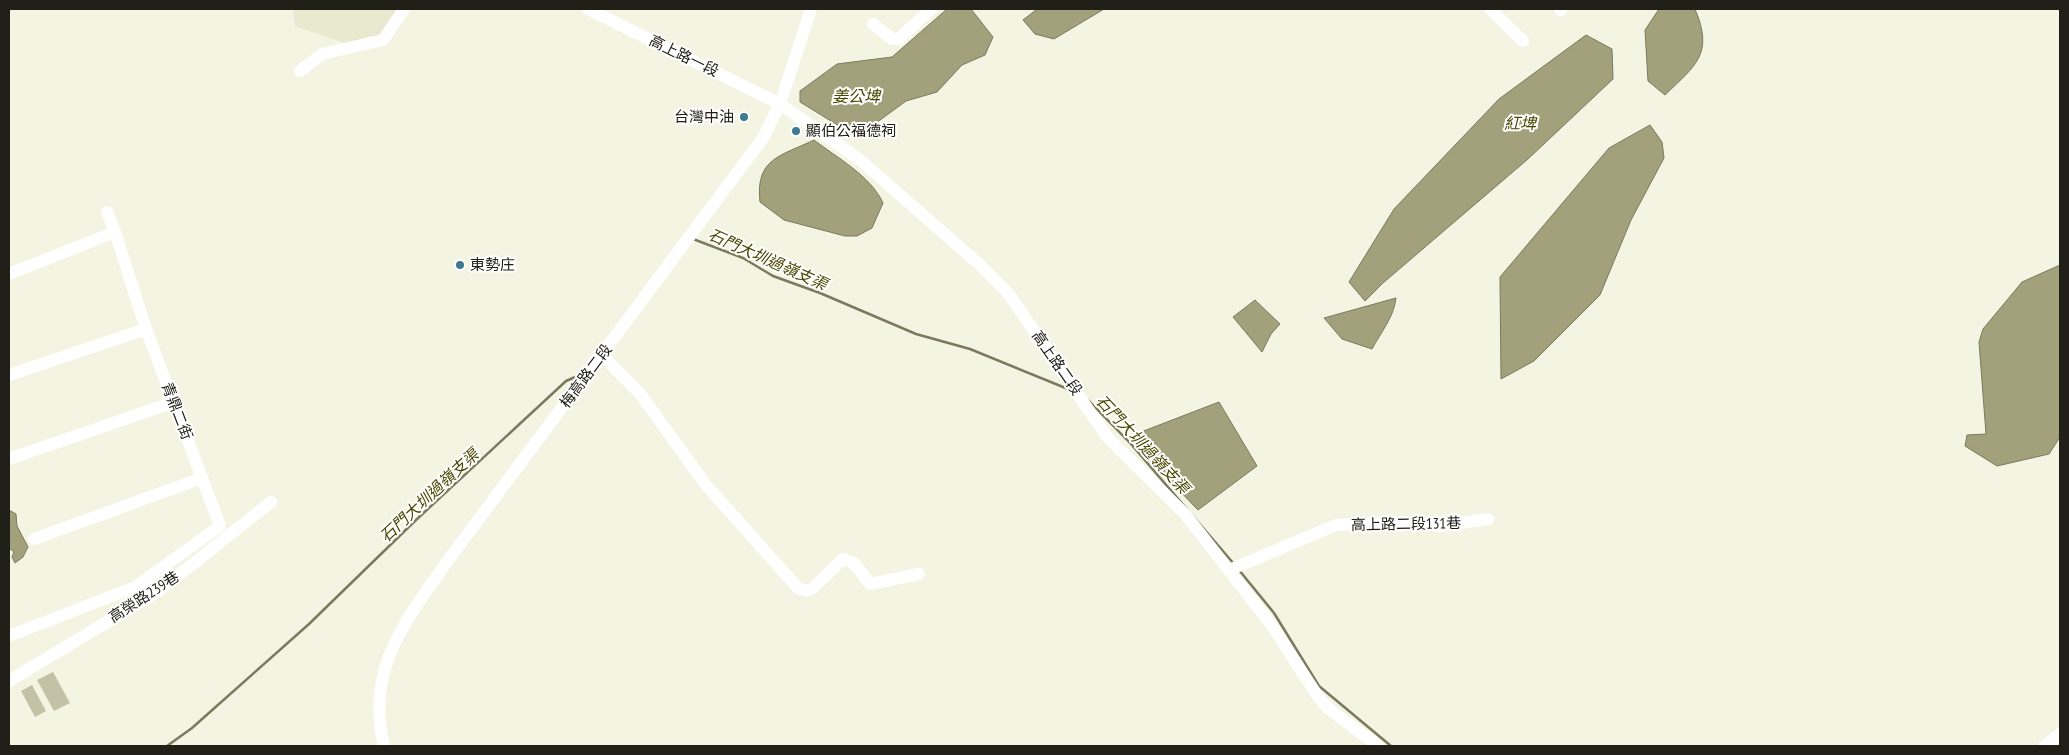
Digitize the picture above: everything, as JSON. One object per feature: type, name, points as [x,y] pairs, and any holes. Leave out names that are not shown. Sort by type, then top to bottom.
[{"type":"street","points":[[300,71],[322,54],[383,40],[404,9]]},
{"type":"street","name":"高上路一段","points":[[588,9],[780,104]]},
{"type":"street","name":"梅高路二段","points":[[384,746],[378,723],[378,696],[383,673],[403,625],[446,563],[589,371],[604,358],[763,138],[780,104],[811,9]]},
{"type":"street","points":[[873,24],[892,39],[899,39],[931,9]]},
{"type":"street","points":[[1490,9],[1523,41]]},
{"type":"street","name":"高上路二段","points":[[780,104],[859,159],[979,264],[1008,293],[1108,438],[1186,516],[1234,568],[1319,698],[1328,708],[1378,746]]},
{"type":"street","name":"青鼎二街","points":[[9,636],[135,587],[220,526],[146,329],[107,212]]},
{"type":"street","points":[[9,274],[115,232]]},
{"type":"street","points":[[9,375],[146,329]]},
{"type":"street","points":[[604,358],[641,395],[706,485],[798,588],[806,591],[813,588],[843,559],[854,563],[870,584],[919,574]]},
{"type":"street","points":[[9,459],[174,402]]},
{"type":"street","points":[[34,539],[202,478]]},
{"type":"street","name":"高榮路239巷","points":[[9,681],[160,590],[270,502]]},
{"type":"street","name":"高上路二段131巷","points":[[1234,568],[1336,525],[1404,522],[1440,526],[1488,519]]},
{"type":"street","points":[[2044,746],[2060,734]]},
{"type":"shaded area","points":[[293,9],[399,9],[381,37],[345,43],[295,26]]},
{"type":"shaded area","points":[[53,672],[70,703],[54,711],[37,680]]},
{"type":"shaded area","points":[[32,685],[46,711],[35,717],[21,691]]},
{"type":"water","name":"姜公埤","points":[[947,9],[971,9],[993,37],[985,55],[962,65],[937,92],[906,101],[857,137],[800,102],[800,91],[837,64],[892,57]]},
{"type":"water","points":[[1037,9],[1104,9],[1054,39],[1035,34],[1023,20]]},
{"type":"water","points":[[1659,9],[1695,9],[1703,37],[1699,58],[1665,95],[1648,81],[1645,30]]},
{"type":"water","name":"紅埤","points":[[1586,35],[1612,49],[1613,79],[1528,159],[1383,283],[1365,301],[1349,282],[1394,209],[1499,99]]},
{"type":"water","points":[[1650,125],[1662,142],[1664,158],[1631,220],[1600,295],[1534,361],[1501,379],[1500,277],[1609,148]]},
{"type":"water","name":"姜公埤","points":[[814,140],[862,176],[877,193],[883,203],[872,228],[857,236],[845,236],[784,220],[760,202],[760,187],[766,167],[781,155]]},
{"type":"water","points":[[2060,265],[2060,437],[2049,454],[1997,466],[1965,446],[1967,435],[1986,434],[1979,342],[1983,329],[2022,282]]},
{"type":"water","points":[[1396,298],[1390,318],[1372,349],[1342,339],[1324,318]]},
{"type":"water","points":[[1255,300],[1280,324],[1271,334],[1262,352],[1233,317]]},
{"type":"water","points":[[1219,402],[1257,466],[1198,510],[1128,437]]},
{"type":"water","points":[[9,510],[16,514],[17,526],[28,547],[23,557],[15,563],[12,557],[14,552],[9,548]]},
{"type":"waterway","name":"石門大圳過嶺支渠","points":[[693,239],[743,258],[773,276],[820,293],[916,334],[970,349],[1068,389]]},
{"type":"waterway","name":"石門大圳過嶺支渠","points":[[167,746],[192,728],[309,624],[416,520],[566,381],[580,375]]},
{"type":"waterway","name":"石門大圳過嶺支渠","points":[[1088,400],[1131,444],[1234,564]]},
{"type":"waterway","name":"石門大圳過嶺支渠","points":[[1239,570],[1274,613],[1319,686],[1391,746]]},
{"type":"place","name":"台灣中油","points":[[744,117]]},
{"type":"place","name":"顯伯公福德祠","points":[[796,131]]},
{"type":"place","name":"東勢庄","points":[[460,265]]}]
